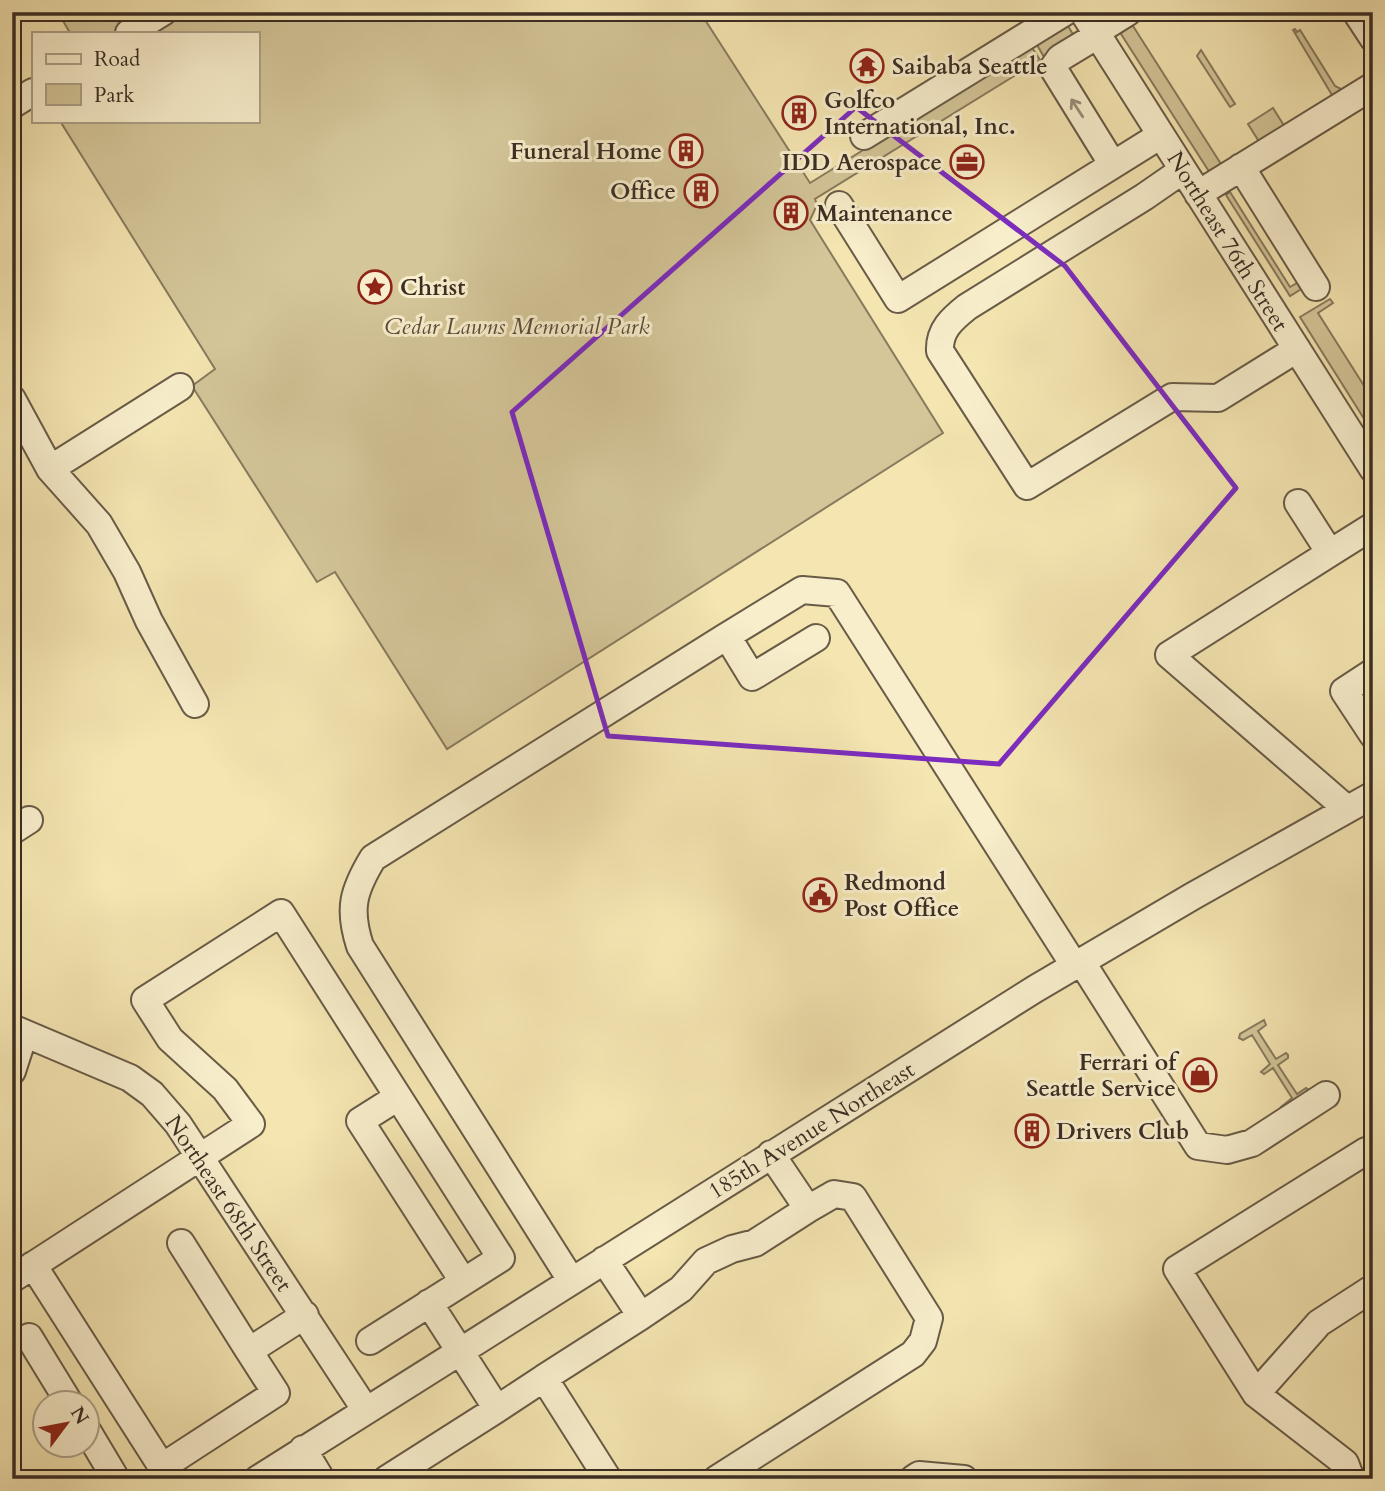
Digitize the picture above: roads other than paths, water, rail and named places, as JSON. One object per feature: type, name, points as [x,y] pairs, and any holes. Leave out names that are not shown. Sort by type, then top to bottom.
[{"type":"street","points":[[131,32],[163,12]]},
{"type":"street","points":[[864,136],[1065,12]]},
{"type":"street","points":[[1114,165],[1053,68],[1092,27],[1128,12]]},
{"type":"street","points":[[1356,12],[1373,38]]},
{"type":"street","name":"Northeast 76th Street","points":[[1092,27],[1373,469]]},
{"type":"street","points":[[1198,194],[1373,86]]},
{"type":"street","points":[[12,105],[32,93]]},
{"type":"street","points":[[839,205],[898,299],[1161,135]]},
{"type":"street","points":[[1241,167],[1316,287]]},
{"type":"street","points":[[1183,170],[967,307],[947,324],[939,340],[940,351],[1027,486],[1172,397],[1218,398],[1297,349]]},
{"type":"street","points":[[50,469],[180,387]]},
{"type":"street","points":[[12,399],[50,469],[99,524],[127,572],[149,621],[195,704]]},
{"type":"street","points":[[1298,503],[1330,553]]},
{"type":"street","points":[[1347,809],[1169,655],[1373,526]]},
{"type":"street","points":[[571,1280],[360,946],[352,922],[355,897],[373,858],[802,590],[837,593],[1198,1146],[1227,1150],[1252,1143],[1326,1095]]},
{"type":"street","points":[[727,636],[752,677],[816,638]]},
{"type":"street","points":[[1373,672],[1344,691],[1373,735]]},
{"type":"street","name":"185th Avenue Northeast","points":[[258,1479],[365,1409],[1077,963],[1373,795]]},
{"type":"street","points":[[181,1243],[276,1394],[162,1467],[23,1272],[251,1124],[225,1089],[170,1039],[145,1000],[281,914],[501,1258],[370,1341]]},
{"type":"street","points":[[12,1071],[18,1031]]},
{"type":"street","name":"Northeast 68th Street","points":[[18,1031],[130,1077],[152,1094],[178,1124],[200,1156],[365,1409]]},
{"type":"street","points":[[398,1097],[360,1121],[463,1281]]},
{"type":"street","points":[[1351,1479],[1345,1463],[1256,1394],[1177,1269],[1366,1152],[1373,1153]]},
{"type":"street","points":[[771,1154],[808,1209]]},
{"type":"street","points":[[387,1479],[681,1289],[706,1261],[732,1249],[755,1243],[834,1194],[852,1197],[929,1318],[923,1341],[913,1354],[717,1479]]},
{"type":"street","points":[[604,1259],[641,1316]]},
{"type":"street","points":[[1256,1394],[1319,1323],[1373,1288]]},
{"type":"street","points":[[429,1303],[497,1409]]},
{"type":"street","points":[[249,1351],[305,1315]]},
{"type":"street","points":[[29,1337],[61,1390]]},
{"type":"street","points":[[544,1378],[608,1479]]},
{"type":"street","points":[[303,1449],[321,1479]]},
{"type":"street","points":[[102,1456],[116,1479]]},
{"type":"street","points":[[913,1479],[919,1475],[964,1479]]},
{"type":"place","name":"Saibaba Seattle","points":[[867,66]]},
{"type":"place","name":"Golfco International, Inc.","points":[[799,113]]},
{"type":"place","name":"Funeral Home","points":[[686,151]]},
{"type":"place","name":"IDD Aerospace","points":[[967,162]]},
{"type":"place","name":"Office","points":[[701,191]]},
{"type":"place","name":"Maintenance","points":[[791,213]]},
{"type":"place","name":"Christ","points":[[375,287]]},
{"type":"place","name":"Redmond Post Office","points":[[820,895]]},
{"type":"place","name":"Ferrari of Seattle Service","points":[[1200,1075]]},
{"type":"place","name":"Drivers Club","points":[[1032,1131]]},
{"type":"park label","name":"Cedar Lawns Memorial Park","points":[[517,326]]}]
